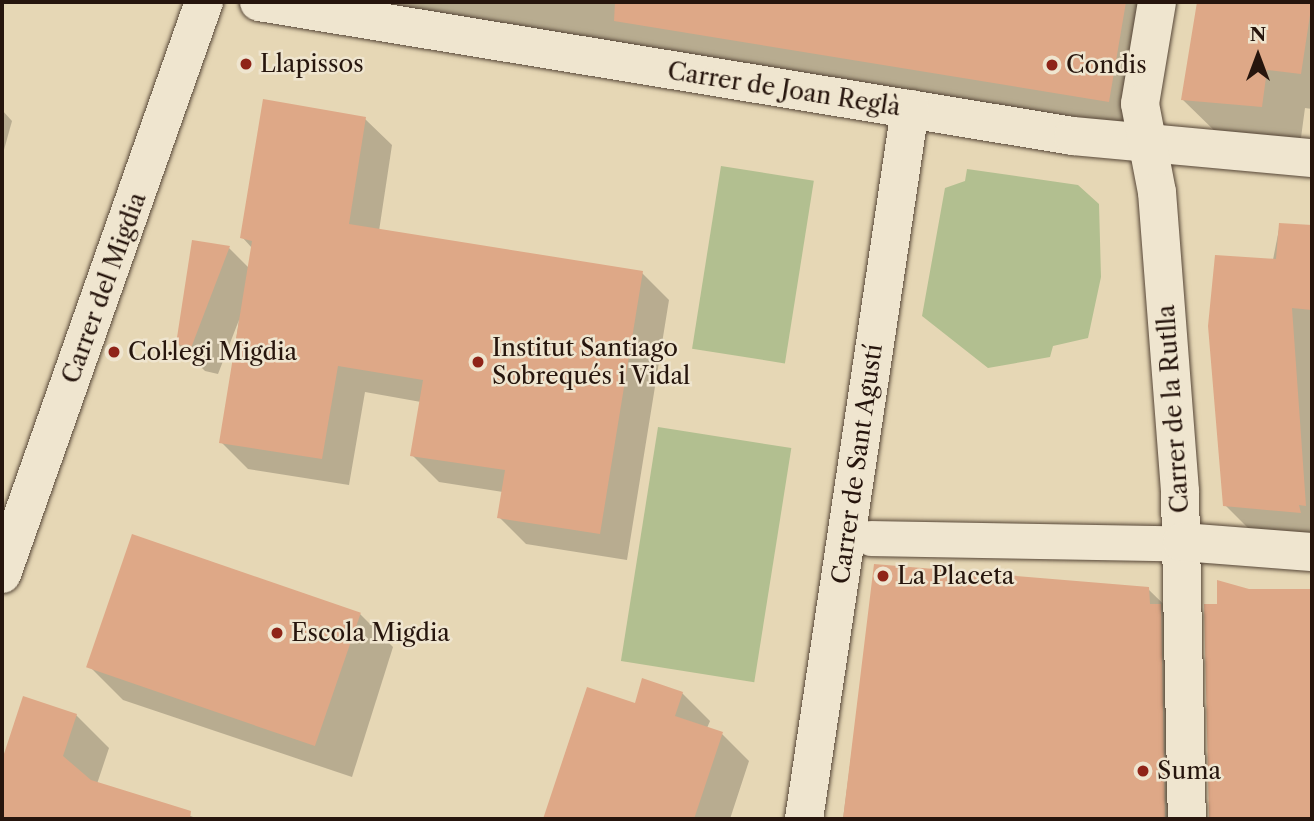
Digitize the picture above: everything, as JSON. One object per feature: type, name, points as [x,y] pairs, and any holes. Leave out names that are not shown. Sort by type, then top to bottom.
[{"type":"street","name":"Carrer del Migdia","points":[[2,574],[204,2]]},
{"type":"street","name":"Carrer de Joan Reglà","points":[[258,2],[910,109],[1147,143],[1312,158]]},
{"type":"street","name":"Carrer de la Rutlla","points":[[1157,2],[1140,104],[1157,192],[1187,819]]},
{"type":"street","name":"Carrer de Sant Agustí","points":[[804,819],[910,109]]},
{"type":"street","points":[[872,538],[1173,542],[1312,552]]},
{"type":"green space","points":[[721,166],[814,181],[785,363],[692,349]]},
{"type":"green space","points":[[967,169],[1078,185],[1099,204],[1101,277],[1088,338],[1053,346],[1050,357],[988,368],[922,316],[945,188],[965,181]]},
{"type":"green space","points":[[658,427],[791,448],[754,682],[621,661]]},
{"type":"building","points":[[615,2],[1126,2],[1109,102],[614,21]]},
{"type":"building","points":[[1197,2],[1312,2],[1301,74],[1267,70],[1262,107],[1181,100]]},
{"type":"building","points":[[263,99],[366,117],[349,224],[643,271],[600,534],[497,518],[505,470],[410,456],[423,380],[338,366],[322,459],[219,443],[252,241],[240,238]]},
{"type":"building","points":[[1279,223],[1312,225],[1312,310],[1292,308],[1306,506],[1299,505],[1301,513],[1223,506],[1208,326],[1215,255],[1276,259]]},
{"type":"building","points":[[192,240],[230,246],[191,348],[176,344]]},
{"type":"building","points":[[132,534],[361,613],[315,746],[86,667]]},
{"type":"building","points":[[874,564],[1149,587],[1150,604],[1161,604],[1165,819],[843,819]]},
{"type":"building","points":[[1217,580],[1249,589],[1312,589],[1312,819],[1209,819],[1204,604],[1217,604]]},
{"type":"building","points":[[642,678],[683,692],[675,716],[723,732],[694,819],[543,819],[587,687],[635,703]]},
{"type":"building","points":[[23,696],[77,714],[63,756],[91,780],[191,811],[190,819],[2,819],[2,760]]},
{"type":"place","name":"Llapissos","points":[[246,64]]},
{"type":"place","name":"Condis","points":[[1052,65]]},
{"type":"place","name":"Col·legi Migdia","points":[[114,352]]},
{"type":"place","name":"Institut Santiago Sobrequés i Vidal","points":[[478,362]]},
{"type":"place","name":"La Placeta","points":[[883,576]]},
{"type":"place","name":"Escola Migdia","points":[[277,633]]},
{"type":"place","name":"Suma","points":[[1143,771]]}]
